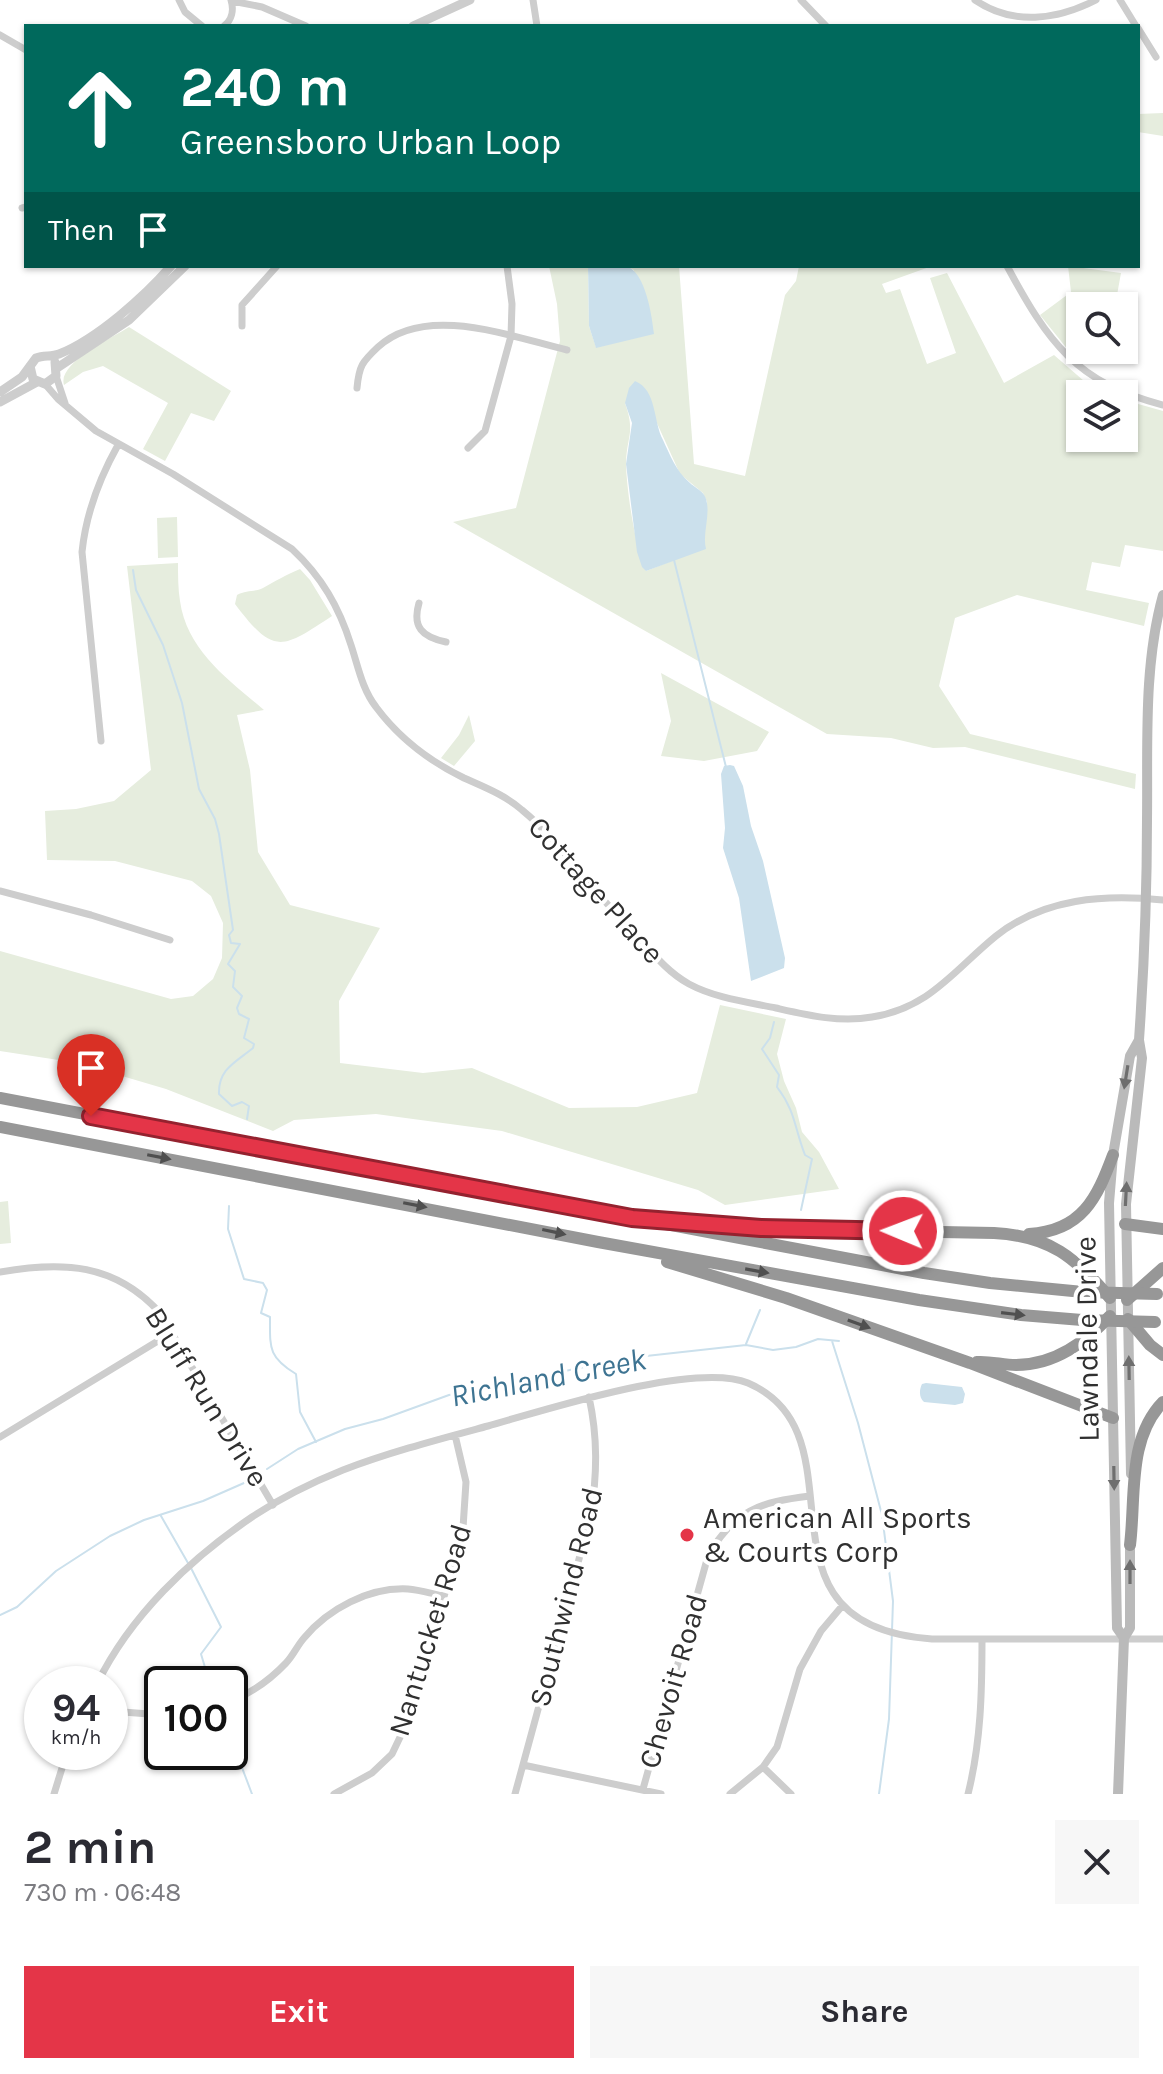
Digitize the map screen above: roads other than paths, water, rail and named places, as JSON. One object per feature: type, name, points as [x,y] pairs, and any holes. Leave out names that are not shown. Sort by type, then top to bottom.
[{"type":"highway","points":[[0,1098],[957,1278],[1083,1292],[1160,1294]]},
{"type":"highway","points":[[0,1127],[598,1242],[952,1306],[1082,1320],[1159,1322]]},
{"type":"highway","points":[[632,1218],[761,1228],[1015,1235],[1051,1231],[1075,1219],[1097,1194],[1113,1155]]},
{"type":"highway","points":[[1125,1224],[1163,1229]]},
{"type":"highway","points":[[1015,1235],[1046,1243],[1065,1253],[1088,1272],[1117,1306]]},
{"type":"highway","points":[[598,1242],[775,1294],[1113,1418]]},
{"type":"highway","points":[[970,1363],[982,1361],[1019,1365],[1042,1361],[1073,1348],[1163,1268]]},
{"type":"highway","points":[[1128,1319],[1163,1355]]},
{"type":"highway","points":[[1130,1545],[1138,1452],[1145,1425],[1163,1402]]},
{"type":"main road","name":"Lawndale Drive","points":[[1124,1638],[1117,1628],[1113,1418],[1117,1306],[1127,1181],[1142,1058],[1139,1040],[1146,899],[1150,683],[1153,644],[1163,595]]},
{"type":"main road","name":"Lawndale Drive","points":[[1118,1794],[1124,1638],[1130,1628],[1128,1319],[1117,1306],[1109,1203],[1113,1155],[1130,1056],[1139,1040]]},
{"type":"street","points":[[179,0],[185,12],[200,24]]},
{"type":"street","points":[[417,24],[470,0]]},
{"type":"street","points":[[533,0],[537,24]]},
{"type":"street","points":[[801,0],[824,24]]},
{"type":"street","points":[[975,0],[1010,16],[1046,17],[1074,11],[1096,0]]},
{"type":"street","points":[[1120,0],[1135,24]]},
{"type":"street","points":[[226,24],[232,13],[231,1],[262,7],[301,24]]},
{"type":"street","points":[[1140,32],[1156,57]]},
{"type":"street","points":[[0,35],[24,49]]},
{"type":"street","points":[[0,392],[22,377],[40,356],[49,357],[74,346],[118,316],[169,268]]},
{"type":"street","points":[[0,402],[41,383],[129,320],[182,268]]},
{"type":"street","points":[[242,326],[242,305],[275,268]]},
{"type":"street","points":[[468,448],[485,431],[511,336],[512,304],[507,268]]},
{"type":"street","points":[[1008,268],[1046,333],[1088,375],[1115,390],[1163,405]]},
{"type":"street","points":[[357,388],[359,369],[385,340],[407,329],[429,325],[460,326],[567,350]]},
{"type":"street","points":[[49,357],[56,372]]},
{"type":"street","points":[[30,366],[30,375],[41,383]]},
{"type":"street","name":"Cottage Place","points":[[56,372],[65,403]]},
{"type":"street","name":"Cottage Place","points":[[41,383],[96,431],[264,529],[299,555],[333,596],[362,683],[373,704],[393,728],[434,762],[487,786],[520,807],[544,829],[672,974],[691,986],[719,996],[809,1015],[843,1019],[872,1017],[904,1008],[937,991],[997,935],[1029,916],[1081,900],[1163,900]]},
{"type":"street","points":[[101,741],[82,552],[84,525],[118,445]]},
{"type":"street","points":[[419,603],[415,617],[419,626],[428,637],[446,642]]},
{"type":"street","points":[[0,891],[170,940]]},
{"type":"street","name":"Bluff Run Drive","points":[[0,1272],[32,1266],[65,1265],[123,1281],[144,1296],[160,1313],[273,1505]]},
{"type":"street","points":[[0,1437],[171,1333]]},
{"type":"street","points":[[108,1666],[128,1635],[182,1573],[222,1538],[273,1505],[343,1470],[589,1397],[650,1385],[721,1377],[747,1383],[770,1396],[796,1425],[810,1475],[817,1554],[826,1579],[843,1605],[874,1625],[903,1635],[932,1639],[1163,1639]]},
{"type":"street","name":"Southwind Road","points":[[515,1794],[591,1515],[597,1444],[589,1397]]},
{"type":"street","name":"Nantucket Road","points":[[334,1794],[372,1773],[392,1754],[412,1712],[463,1528],[466,1482],[455,1435]]},
{"type":"street","name":"Chevoit Road","points":[[643,1789],[708,1556],[718,1538],[743,1514],[757,1506],[773,1500],[810,1496]]},
{"type":"street","points":[[248,1694],[286,1663],[317,1625],[357,1598],[407,1589],[444,1596]]},
{"type":"street","points":[[730,1794],[763,1767],[777,1747],[800,1669],[821,1631],[843,1605]]},
{"type":"street","points":[[968,1794],[980,1730],[982,1639]]},
{"type":"street","points":[[523,1765],[661,1794]]},
{"type":"street","points":[[763,1767],[791,1794]]},
{"type":"street","points":[[54,1794],[61,1770]]},
{"type":"water","points":[[588,268],[633,270],[647,296],[654,334],[596,348],[589,326]]},
{"type":"water","points":[[635,381],[642,385],[651,399],[660,432],[674,462],[684,478],[703,494],[707,505],[706,549],[646,571],[637,552],[626,464],[632,423],[625,403],[629,388]]},
{"type":"water","points":[[724,766],[734,766],[743,786],[785,958],[784,968],[751,981],[739,898],[723,848],[725,828],[721,774]]},
{"type":"water","points":[[922,1384],[962,1387],[965,1394],[963,1403],[924,1402],[920,1391]]},
{"type":"waterway","points":[[674,560],[726,767]]},
{"type":"waterway","points":[[133,570],[136,590],[163,645],[182,703],[199,789],[215,819],[219,834],[233,930],[229,935],[231,943],[240,944],[228,964],[235,971],[233,987],[242,996],[237,1008],[239,1014],[249,1019],[244,1038],[254,1044],[225,1072],[219,1094],[232,1106],[242,1102],[249,1106],[247,1119]]},
{"type":"waterway","points":[[774,1022],[770,1038],[762,1049],[779,1075],[777,1087],[791,1112],[805,1155],[812,1159],[801,1210]]},
{"type":"waterway","points":[[229,1206],[228,1229],[244,1279],[263,1283],[267,1290],[261,1313],[270,1317],[272,1351],[280,1362],[296,1374],[300,1412],[316,1442]]},
{"type":"waterway","points":[[746,1344],[760,1310]]},
{"type":"waterway","name":"Richland Creek","points":[[267,1469],[298,1449],[345,1429],[449,1395],[628,1358],[746,1345],[773,1350],[796,1347],[818,1339],[839,1341]]},
{"type":"waterway","points":[[832,1341],[882,1515],[893,1601],[889,1719],[879,1794]]},
{"type":"waterway","name":"Richland Creek","points":[[0,1615],[17,1607],[56,1571],[110,1536],[244,1483]]},
{"type":"waterway","points":[[161,1516],[188,1563]]},
{"type":"waterway","points":[[191,1568],[221,1627],[201,1654],[205,1666]]},
{"type":"waterway","points":[[243,1770],[252,1794]]},
{"type":"place","name":"American All Sports & Courts Corp","points":[[687,1535]]}]
